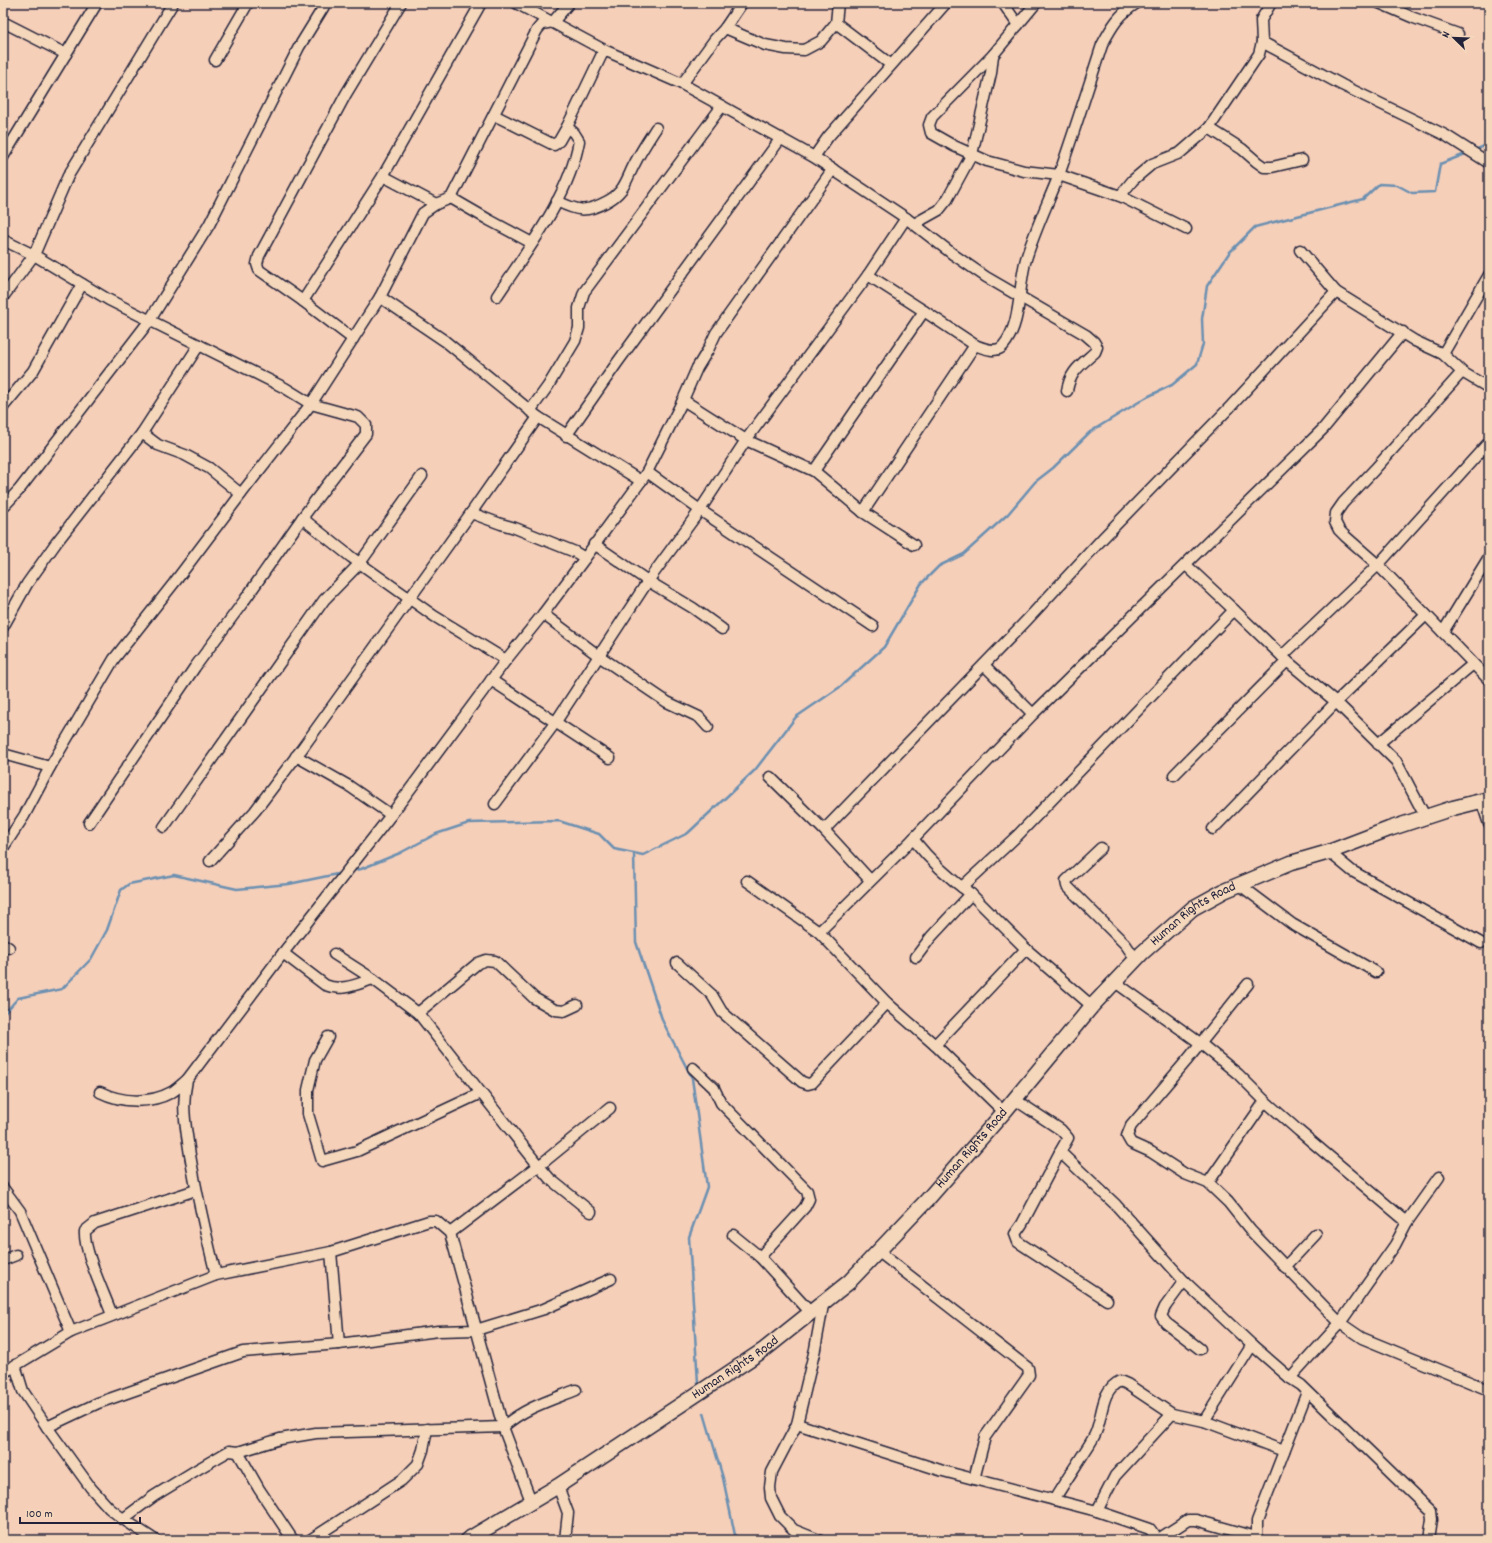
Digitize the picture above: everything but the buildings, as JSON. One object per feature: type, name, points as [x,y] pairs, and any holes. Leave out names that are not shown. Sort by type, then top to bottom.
[{"type":"street","points":[[3,157],[97,3]]},
{"type":"street","points":[[3,297],[34,255],[68,176],[173,3]]},
{"type":"street","points":[[215,60],[248,3]]},
{"type":"street","points":[[3,508],[19,490],[150,320],[209,225],[299,47],[326,3]]},
{"type":"street","points":[[353,339],[303,300],[259,270],[257,264],[259,256],[346,94],[401,3]]},
{"type":"street","points":[[303,300],[383,176],[481,3]]},
{"type":"street","points":[[516,3],[604,50],[682,84],[782,138],[814,157],[906,218],[954,255],[986,277],[1086,335],[1097,347],[1095,352],[1073,373],[1069,380],[1067,391]]},
{"type":"street","points":[[3,848],[24,816],[50,766],[114,659],[311,404],[380,297],[423,213],[436,204],[451,198],[537,30],[542,24],[554,22],[569,3]]},
{"type":"street","points":[[682,84],[714,39],[725,28],[742,3]]},
{"type":"street","points":[[725,28],[766,45],[786,49],[804,50],[821,41],[836,23],[838,3]]},
{"type":"street","points":[[814,157],[828,137],[890,64],[946,3]]},
{"type":"street","points":[[1003,3],[1018,25]]},
{"type":"street","points":[[1036,3],[993,55],[932,117],[929,125],[931,133],[987,160],[1024,171],[1059,175],[1120,196],[1186,228]]},
{"type":"street","points":[[868,275],[975,345],[997,351],[1002,348],[1010,336],[1020,298],[1022,271],[1032,241],[1059,175],[1102,45],[1110,30],[1124,11],[1137,3]]},
{"type":"street","points":[[1120,196],[1133,180],[1152,164],[1180,153],[1209,128],[1259,54],[1262,42],[1261,20],[1271,3]]},
{"type":"street","points":[[1379,3],[1458,34]]},
{"type":"street","points":[[3,22],[66,54]]},
{"type":"street","points":[[836,23],[890,64]]},
{"type":"street","points":[[1262,42],[1342,85],[1445,135],[1489,163]]},
{"type":"street","points":[[494,115],[554,145],[559,141],[604,50]]},
{"type":"street","points":[[914,224],[939,210],[947,200],[972,154],[991,73],[993,55]]},
{"type":"street","points":[[530,411],[548,386],[575,341],[579,328],[579,308],[584,292],[722,106]]},
{"type":"street","points":[[497,296],[532,243],[557,201],[576,159],[579,141],[574,133],[566,127]]},
{"type":"street","points":[[557,201],[569,207],[594,209],[612,199],[620,192],[634,164],[656,128]]},
{"type":"street","points":[[1209,128],[1242,149],[1264,166],[1272,167],[1302,160]]},
{"type":"street","points":[[566,436],[617,363],[782,138]]},
{"type":"street","points":[[100,1092],[124,1100],[149,1100],[172,1092],[187,1080],[283,953],[391,815],[506,660],[585,558],[641,481],[647,472],[683,400],[697,368],[716,333],[832,169]]},
{"type":"street","points":[[383,176],[436,204]]},
{"type":"street","points":[[451,198],[532,243]]},
{"type":"street","points":[[495,804],[555,722],[600,656],[648,581],[700,510],[746,440],[868,275],[906,218]]},
{"type":"street","points":[[3,240],[34,255],[109,300],[285,388],[311,404],[358,417],[366,426],[366,434],[302,518],[195,667],[89,822]]},
{"type":"street","points":[[1300,250],[1336,292],[1403,332],[1415,341],[1443,354],[1462,372],[1489,388]]},
{"type":"street","points":[[1443,354],[1489,275]]},
{"type":"street","points":[[3,407],[33,371],[82,284]]},
{"type":"street","points":[[824,830],[1231,406],[1336,292]]},
{"type":"street","points":[[380,297],[445,341],[538,417],[566,436],[641,481]]},
{"type":"street","points":[[814,471],[924,311]]},
{"type":"street","points":[[819,932],[913,839],[1033,714],[1323,429],[1403,332]]},
{"type":"street","points":[[3,627],[27,584],[56,543],[142,433],[199,345]]},
{"type":"street","points":[[863,512],[975,345]]},
{"type":"street","points":[[1462,372],[1343,503],[1336,513],[1335,522],[1339,530],[1378,565],[1489,680]]},
{"type":"street","points":[[683,400],[746,440],[814,471],[863,512],[914,545]]},
{"type":"street","points":[[210,862],[255,811],[296,756],[471,513],[538,417]]},
{"type":"street","points":[[142,433],[158,445],[185,455],[204,465],[228,482],[241,494]]},
{"type":"street","points":[[1174,775],[1284,659],[1378,565],[1489,442]]},
{"type":"street","points":[[647,472],[700,510],[873,626]]},
{"type":"street","points":[[164,827],[324,600],[360,563],[422,476]]},
{"type":"street","points":[[471,513],[515,528],[576,552],[585,558]]},
{"type":"street","points":[[302,518],[360,563],[434,616],[506,660]]},
{"type":"street","points":[[594,544],[648,581],[693,608],[722,629]]},
{"type":"street","points":[[1443,632],[1489,557]]},
{"type":"street","points":[[1186,565],[1284,659],[1336,702],[1396,761],[1426,818]]},
{"type":"street","points":[[962,887],[1018,835],[1234,610]]},
{"type":"street","points":[[543,614],[600,656],[667,702],[699,717],[708,727]]},
{"type":"street","points":[[1213,828],[1336,702],[1426,615]]},
{"type":"street","points":[[1378,744],[1473,664]]},
{"type":"street","points":[[984,665],[1033,714]]},
{"type":"street","points":[[491,680],[610,758]]},
{"type":"street","points":[[3,754],[50,766]]},
{"type":"street","points":[[296,756],[350,786],[391,815]]},
{"type":"street","points":[[770,778],[824,830],[870,880]]},
{"type":"street","points":[[1485,800],[1489,824]]},
{"type":"street","name":"Human Rights Road","points":[[467,1540],[558,1486],[765,1349],[849,1282],[879,1252],[1004,1112],[1092,1006],[1136,960],[1192,908],[1224,891],[1291,863],[1329,852],[1389,829],[1453,808],[1485,800]]},
{"type":"street","points":[[913,839],[923,851],[971,894],[1026,949],[1092,1006]]},
{"type":"street","points":[[1101,848],[1066,881],[1067,886],[1126,944],[1136,960]]},
{"type":"street","points":[[1329,852],[1352,871],[1481,943]]},
{"type":"street","points":[[747,882],[819,932],[887,1003],[935,1045],[1004,1112]]},
{"type":"street","points":[[1240,885],[1292,924],[1376,972]]},
{"type":"street","points":[[916,957],[931,937],[971,894]]},
{"type":"street","points":[[935,1045],[1026,949]]},
{"type":"street","points":[[283,953],[325,985],[332,988],[343,988],[373,978]]},
{"type":"street","points":[[334,954],[373,978],[418,1013],[550,1179],[591,1212]]},
{"type":"street","points":[[418,1013],[478,963],[486,960],[495,961],[534,998],[555,1010],[564,1011],[576,1005]]},
{"type":"street","points":[[677,963],[712,995],[722,1012],[802,1082],[808,1084],[812,1083],[887,1003]]},
{"type":"street","points":[[1115,982],[1200,1043],[1238,1074],[1265,1101],[1299,1131],[1407,1222]]},
{"type":"street","points":[[1248,984],[1131,1126],[1127,1136],[1131,1143],[1151,1152],[1185,1174],[1208,1183],[1228,1202],[1251,1231],[1340,1323],[1362,1338],[1489,1390]]},
{"type":"street","points":[[328,1037],[315,1060],[308,1090],[308,1114],[322,1161],[357,1151],[481,1093]]},
{"type":"street","points":[[693,1068],[714,1088],[721,1103],[807,1191],[809,1199],[805,1207],[760,1257]]},
{"type":"street","points":[[187,1080],[183,1096],[183,1112],[196,1190],[216,1275]]},
{"type":"street","points":[[1014,1099],[1061,1130],[1068,1138],[1022,1224],[1015,1234],[1018,1242],[1107,1300]]},
{"type":"street","points":[[1208,1183],[1265,1101]]},
{"type":"street","points":[[450,1233],[545,1161],[610,1108]]},
{"type":"street","points":[[1060,1152],[1116,1205],[1184,1281],[1252,1345],[1290,1378],[1301,1385],[1431,1511],[1432,1520],[1429,1540]]},
{"type":"street","points":[[1290,1378],[1340,1323],[1395,1245],[1407,1222],[1439,1177]]},
{"type":"street","points":[[3,1188],[20,1212],[71,1332]]},
{"type":"street","points":[[112,1315],[84,1239],[85,1231],[95,1223],[196,1190]]},
{"type":"street","points":[[3,1373],[71,1332],[216,1275],[331,1252],[429,1221],[436,1221],[450,1233],[504,1427],[531,1501]]},
{"type":"street","points":[[1285,1267],[1316,1234]]},
{"type":"street","points":[[733,1236],[760,1257],[811,1313]]},
{"type":"street","points":[[331,1252],[339,1344]]},
{"type":"street","points":[[879,1252],[1028,1368],[1029,1374],[985,1437],[974,1479]]},
{"type":"street","points":[[3,1260],[16,1255]]},
{"type":"street","points":[[47,1427],[98,1403],[243,1352],[339,1344],[438,1331],[476,1330],[544,1309],[610,1279]]},
{"type":"street","points":[[1184,1281],[1165,1307],[1162,1316],[1166,1322],[1200,1349]]},
{"type":"street","points":[[819,1540],[800,1536],[780,1516],[771,1498],[770,1487],[772,1472],[796,1424],[823,1304]]},
{"type":"street","points":[[1204,1421],[1252,1345]]},
{"type":"street","points":[[15,1365],[23,1391],[91,1488],[109,1508],[155,1540]]},
{"type":"street","points":[[1054,1500],[1096,1434],[1100,1422],[1102,1407],[1109,1391],[1114,1384],[1120,1381],[1127,1384],[1172,1414],[1204,1421],[1284,1452]]},
{"type":"street","points":[[123,1519],[154,1496],[198,1468],[229,1451],[238,1452],[280,1439],[316,1433],[504,1427],[514,1417],[576,1390]]},
{"type":"street","points":[[796,1424],[943,1471],[1097,1511],[1150,1530],[1158,1540],[1188,1520],[1196,1520],[1256,1539],[1257,1521],[1307,1392]]},
{"type":"street","points":[[1097,1511],[1115,1476],[1172,1414]]},
{"type":"street","points":[[310,1540],[402,1480],[418,1464],[423,1450],[427,1429]]},
{"type":"street","points":[[238,1452],[259,1489],[294,1540]]},
{"type":"street","points":[[558,1486],[568,1513],[565,1540]]},
{"type":"waterway","points":[[1475,150],[1489,144]]},
{"type":"waterway","points":[[351,871],[361,869],[400,853],[436,834],[469,823],[559,821],[599,834],[614,849],[643,855],[688,833],[755,770],[796,717],[840,687],[884,647],[921,584],[939,566],[964,554],[1008,514],[1035,482],[1053,468],[1090,432],[1147,397],[1172,385],[1197,364],[1203,344],[1202,319],[1207,286],[1229,253],[1255,227],[1363,199],[1379,184],[1397,185],[1412,193],[1435,192],[1440,164],[1468,153]]},
{"type":"waterway","points":[[634,853],[636,942],[663,1022],[692,1078],[707,1187],[689,1237],[698,1383]]},
{"type":"waterway","points":[[3,1015],[18,998],[62,989],[91,959],[107,930],[121,890],[129,884],[174,875],[237,889],[289,884],[342,873]]},
{"type":"waterway","points":[[704,1413],[723,1478],[736,1540]]}]
